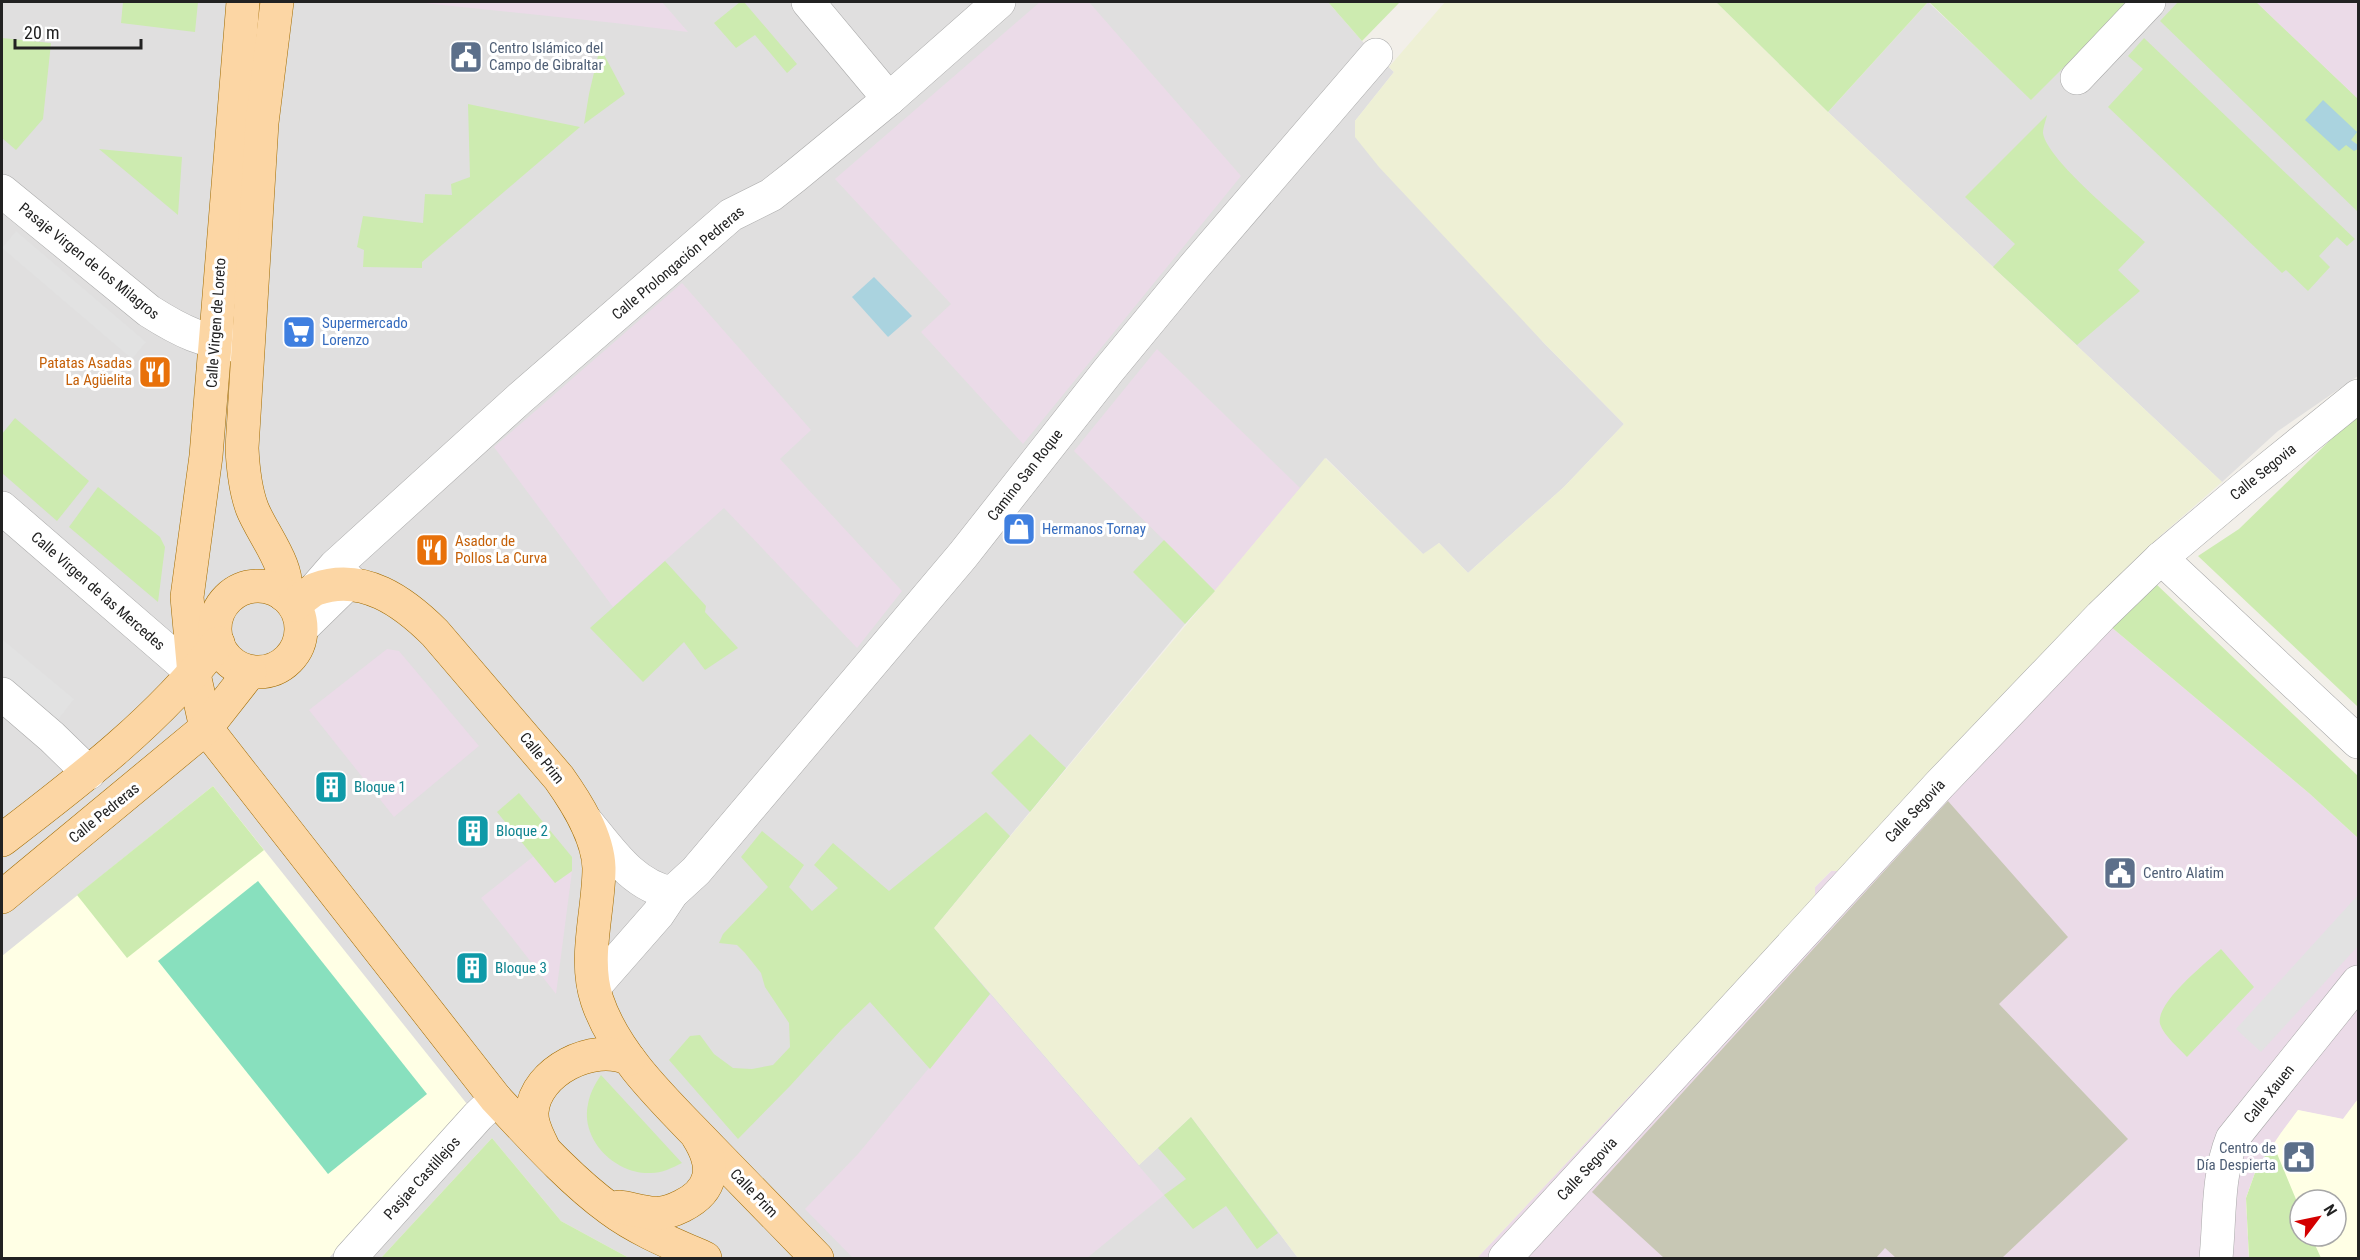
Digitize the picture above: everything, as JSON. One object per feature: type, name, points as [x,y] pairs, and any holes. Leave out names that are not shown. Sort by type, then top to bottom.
[{"type":"main road","name":"Calle Virgen de Loreto","points":[[188,610],[187,597],[206,456],[243,2]]},
{"type":"main road","points":[[277,2],[262,123],[242,448],[244,480],[252,508],[283,571],[286,589],[299,604],[295,652],[286,662],[275,669],[250,672],[236,666],[225,656],[217,636],[217,616],[224,603],[233,594],[245,588],[259,586],[272,588],[299,604]]},
{"type":"main road","name":"Calle Prim","points":[[348,585],[368,587],[394,598],[414,611],[559,778],[583,817],[594,843],[599,867],[593,934],[594,987],[596,998],[609,1029],[629,1059],[817,1258]]},
{"type":"main road","points":[[188,610],[217,636]]},
{"type":"main road","points":[[188,610],[194,675],[206,728],[496,1099],[544,1150],[605,1204],[662,1238],[705,1258]]},
{"type":"main road","points":[[2,840],[89,773],[194,675],[217,636]]},
{"type":"main road","name":"Calle Pedreras","points":[[2,897],[206,728],[250,672]]},
{"type":"main road","points":[[544,1150],[534,1130],[532,1113],[536,1096],[545,1082],[555,1072],[592,1056],[608,1053],[629,1059]]},
{"type":"main road","name":"Calle Prim","points":[[605,1204],[657,1214],[674,1210],[702,1193],[709,1178],[709,1164],[692,1128]]},
{"type":"street","points":[[808,2],[890,99]]},
{"type":"street","name":"Calle Prolongación Pedreras","points":[[299,604],[335,566],[365,543],[519,399],[731,215],[771,195],[890,99],[999,2]]},
{"type":"street","points":[[2077,78],[2149,2]]},
{"type":"street","name":"Camino San Roque","points":[[594,987],[658,914],[672,893],[696,872],[963,555],[1108,371],[1193,268],[1376,55]]},
{"type":"street","name":"Pasaje Virgen de los Milagros","points":[[2,191],[149,311],[173,326],[215,343],[247,346]]},
{"type":"street","name":"Calle Segovia","points":[[1504,1258],[1940,784],[2101,616],[2161,558],[2358,396]]},
{"type":"street","name":"Calle Virgen de las Mercedes","points":[[2,508],[194,675]]},
{"type":"street","points":[[365,543],[368,568],[394,598]]},
{"type":"street","name":"Calle Prolongación Pedreras","points":[[299,604],[348,585],[357,568],[365,543]]},
{"type":"street","points":[[2161,558],[2358,742]]},
{"type":"street","points":[[2,694],[89,773]]},
{"type":"street","points":[[583,817],[621,863],[637,878],[661,891],[672,893]]},
{"type":"street","name":"Calle Xauen","points":[[2216,1258],[2222,1174],[2225,1155],[2232,1139],[2358,982]]},
{"type":"street","name":"Pasjae Castillejos","points":[[350,1258],[496,1099]]},
{"type":"shaded area","points":[[2,2],[1328,2],[1362,41],[1394,72],[1355,121],[1543,342],[1624,424],[1564,487],[1468,573],[1439,543],[1424,555],[1326,458],[1185,624],[934,928],[1139,1165],[1191,1117],[1298,1258],[629,1258],[561,1221],[492,1138],[381,1258],[2,1258]]},
{"type":"shaded area","points":[[414,2],[662,2],[688,32],[615,23]]},
{"type":"shaded area","points":[[1040,2],[1089,2],[1241,176],[1023,444],[921,332],[951,304],[835,179]]},
{"type":"shaded area","points":[[1445,2],[1716,2],[1828,112],[2222,482],[2160,536],[1994,705],[1894,809],[1841,871],[1831,871],[1815,887],[1815,899],[1477,1258],[1298,1258],[1191,1117],[1139,1165],[934,928],[1325,458],[1423,554],[1439,543],[1468,573],[1564,487],[1624,424],[1543,342],[1379,167],[1355,137],[1355,121],[1394,72],[1389,67]]},
{"type":"shaded area","points":[[1928,2],[2031,99],[2129,2],[2256,2],[2358,99],[2358,376],[2278,431],[2222,482],[1828,112]]},
{"type":"shaded area","points":[[2256,2],[2358,2],[2358,99]]},
{"type":"shaded area","points":[[16,231],[146,342],[132,359],[2,248]]},
{"type":"shaded area","points":[[682,283],[811,430],[780,459],[902,591],[857,648],[724,508],[613,607],[494,447]]},
{"type":"shaded area","points":[[1157,349],[1300,488],[1215,591],[1074,451]]},
{"type":"shaded area","points":[[2110,626],[2310,794],[2358,838],[2358,1099],[2343,1119],[2298,1110],[2281,1133],[2256,1170],[2246,1198],[2249,1258],[1477,1258],[1815,899],[1815,887],[1994,705]]},
{"type":"shaded area","points":[[2,639],[74,699],[57,721],[2,675]]},
{"type":"shaded area","points":[[387,649],[399,651],[479,746],[394,817],[309,710]]},
{"type":"shaded area","points":[[213,786],[467,1104],[329,1258],[2,1258],[2,956]]},
{"type":"shaded area","points":[[1948,801],[2068,937],[1999,1004],[2128,1139],[2002,1258],[1896,1258],[1885,1248],[1876,1258],[1664,1258],[1592,1192]]},
{"type":"shaded area","points":[[534,856],[555,883],[572,871],[556,994],[481,898]]},
{"type":"shaded area","points":[[2358,895],[2358,946],[2261,1052],[2236,1029]]},
{"type":"shaded area","points":[[990,994],[1164,1195],[1087,1258],[853,1258],[805,1209],[858,1154]]},
{"type":"shaded area","points":[[2358,1099],[2358,1258],[2249,1258],[2246,1198],[2256,1170],[2298,1110],[2343,1119]]},
{"type":"green space","points":[[123,2],[198,2],[195,32],[121,23]]},
{"type":"green space","points":[[740,2],[744,2],[797,64],[787,73],[755,35],[736,48],[714,23]]},
{"type":"green space","points":[[1328,2],[1400,2],[1362,41]]},
{"type":"green space","points":[[1716,2],[1928,2],[1828,112]]},
{"type":"green space","points":[[1929,2],[2129,2],[2031,100]]},
{"type":"green space","points":[[2178,2],[2256,2],[2358,99],[2358,145],[2350,140],[2346,145],[2358,147],[2358,212],[2160,21]]},
{"type":"green space","points":[[2,38],[51,43],[43,119],[16,150],[2,138]]},
{"type":"green space","points":[[2144,38],[2355,239],[2347,246],[2337,237],[2319,256],[2330,267],[2308,291],[2286,270],[2282,273],[2108,107],[2143,69],[2128,56]]},
{"type":"green space","points":[[600,47],[625,94],[584,124],[589,94]]},
{"type":"green space","points":[[468,104],[580,127],[422,262],[422,268],[363,267],[364,250],[357,247],[363,216],[423,223],[425,194],[452,195],[451,184],[470,177]]},
{"type":"green space","points":[[2047,115],[2043,133],[2048,145],[2058,158],[2087,190],[2145,242],[2118,270],[2140,291],[2077,345],[1993,267],[2015,244],[1965,197]]},
{"type":"green space","points":[[99,149],[182,157],[178,215]]},
{"type":"green space","points":[[2358,413],[2358,707],[2198,556],[2239,529]]},
{"type":"green space","points":[[15,418],[89,481],[57,521],[2,473],[2,434]]},
{"type":"green space","points":[[98,487],[160,537],[165,547],[158,602],[69,527]]},
{"type":"green space","points":[[1164,540],[1215,591],[1185,624],[1133,572]]},
{"type":"green space","points":[[665,561],[706,606],[705,612],[738,648],[705,670],[684,642],[643,682],[590,628]]},
{"type":"green space","points":[[2155,583],[2358,776],[2358,838],[2310,794],[2110,626]]},
{"type":"green space","points":[[1030,734],[1066,768],[1030,812],[991,773]]},
{"type":"green space","points":[[213,786],[264,850],[127,958],[77,895]]},
{"type":"green space","points":[[519,793],[572,857],[572,871],[555,883],[497,812]]},
{"type":"green space","points":[[986,812],[1010,836],[934,928],[990,994],[930,1069],[870,1002],[738,1139],[669,1060],[690,1036],[700,1035],[714,1054],[733,1068],[752,1069],[773,1065],[790,1047],[789,1023],[765,987],[761,973],[737,945],[719,943],[723,934],[768,887],[741,857],[762,831],[804,865],[789,887],[812,911],[838,888],[814,865],[833,843],[889,891]]},
{"type":"green space","points":[[258,881],[427,1094],[328,1174],[158,961]]},
{"type":"green space","points":[[2221,949],[2254,987],[2187,1057],[2165,1033],[2160,1024],[2161,1015],[2165,1005],[2183,984]]},
{"type":"green space","points":[[601,1075],[682,1163],[659,1172],[638,1172],[625,1168],[603,1153],[595,1142],[587,1117],[590,1096]]},
{"type":"green space","points":[[1191,1117],[1278,1233],[1257,1249],[1226,1206],[1193,1229],[1164,1195],[1186,1179],[1158,1148]]},
{"type":"green space","points":[[492,1138],[561,1221],[629,1258],[381,1258]]},
{"type":"green space","points":[[2273,1144],[2291,1188],[2288,1188],[2288,1248],[2316,1248],[2321,1258],[2249,1258],[2246,1198],[2256,1170]]},
{"type":"water","points":[[2323,100],[2357,132],[2351,140],[2358,145],[2358,149],[2354,151],[2346,145],[2339,151],[2305,120]]},
{"type":"water","points":[[874,277],[912,316],[888,337],[852,297]]},
{"type":"place","name":"Centro Islámico del Campo de Gibraltar","points":[[466,57]]},
{"type":"place","name":"Supermercado Lorenzo","points":[[299,332]]},
{"type":"place","name":"Patatas Asadas La Agüelita","points":[[155,372]]},
{"type":"place","name":"Hermanos Tornay","points":[[1019,529]]},
{"type":"place","name":"Asador de Pollos La Curva","points":[[432,550]]},
{"type":"place","name":"Bloque 1","points":[[331,787]]},
{"type":"place","name":"Bloque 2","points":[[473,831]]},
{"type":"place","name":"Centro Alatim","points":[[2120,873]]},
{"type":"place","name":"Bloque 3","points":[[472,968]]},
{"type":"place","name":"Centro de Día Despierta","points":[[2299,1157]]}]
